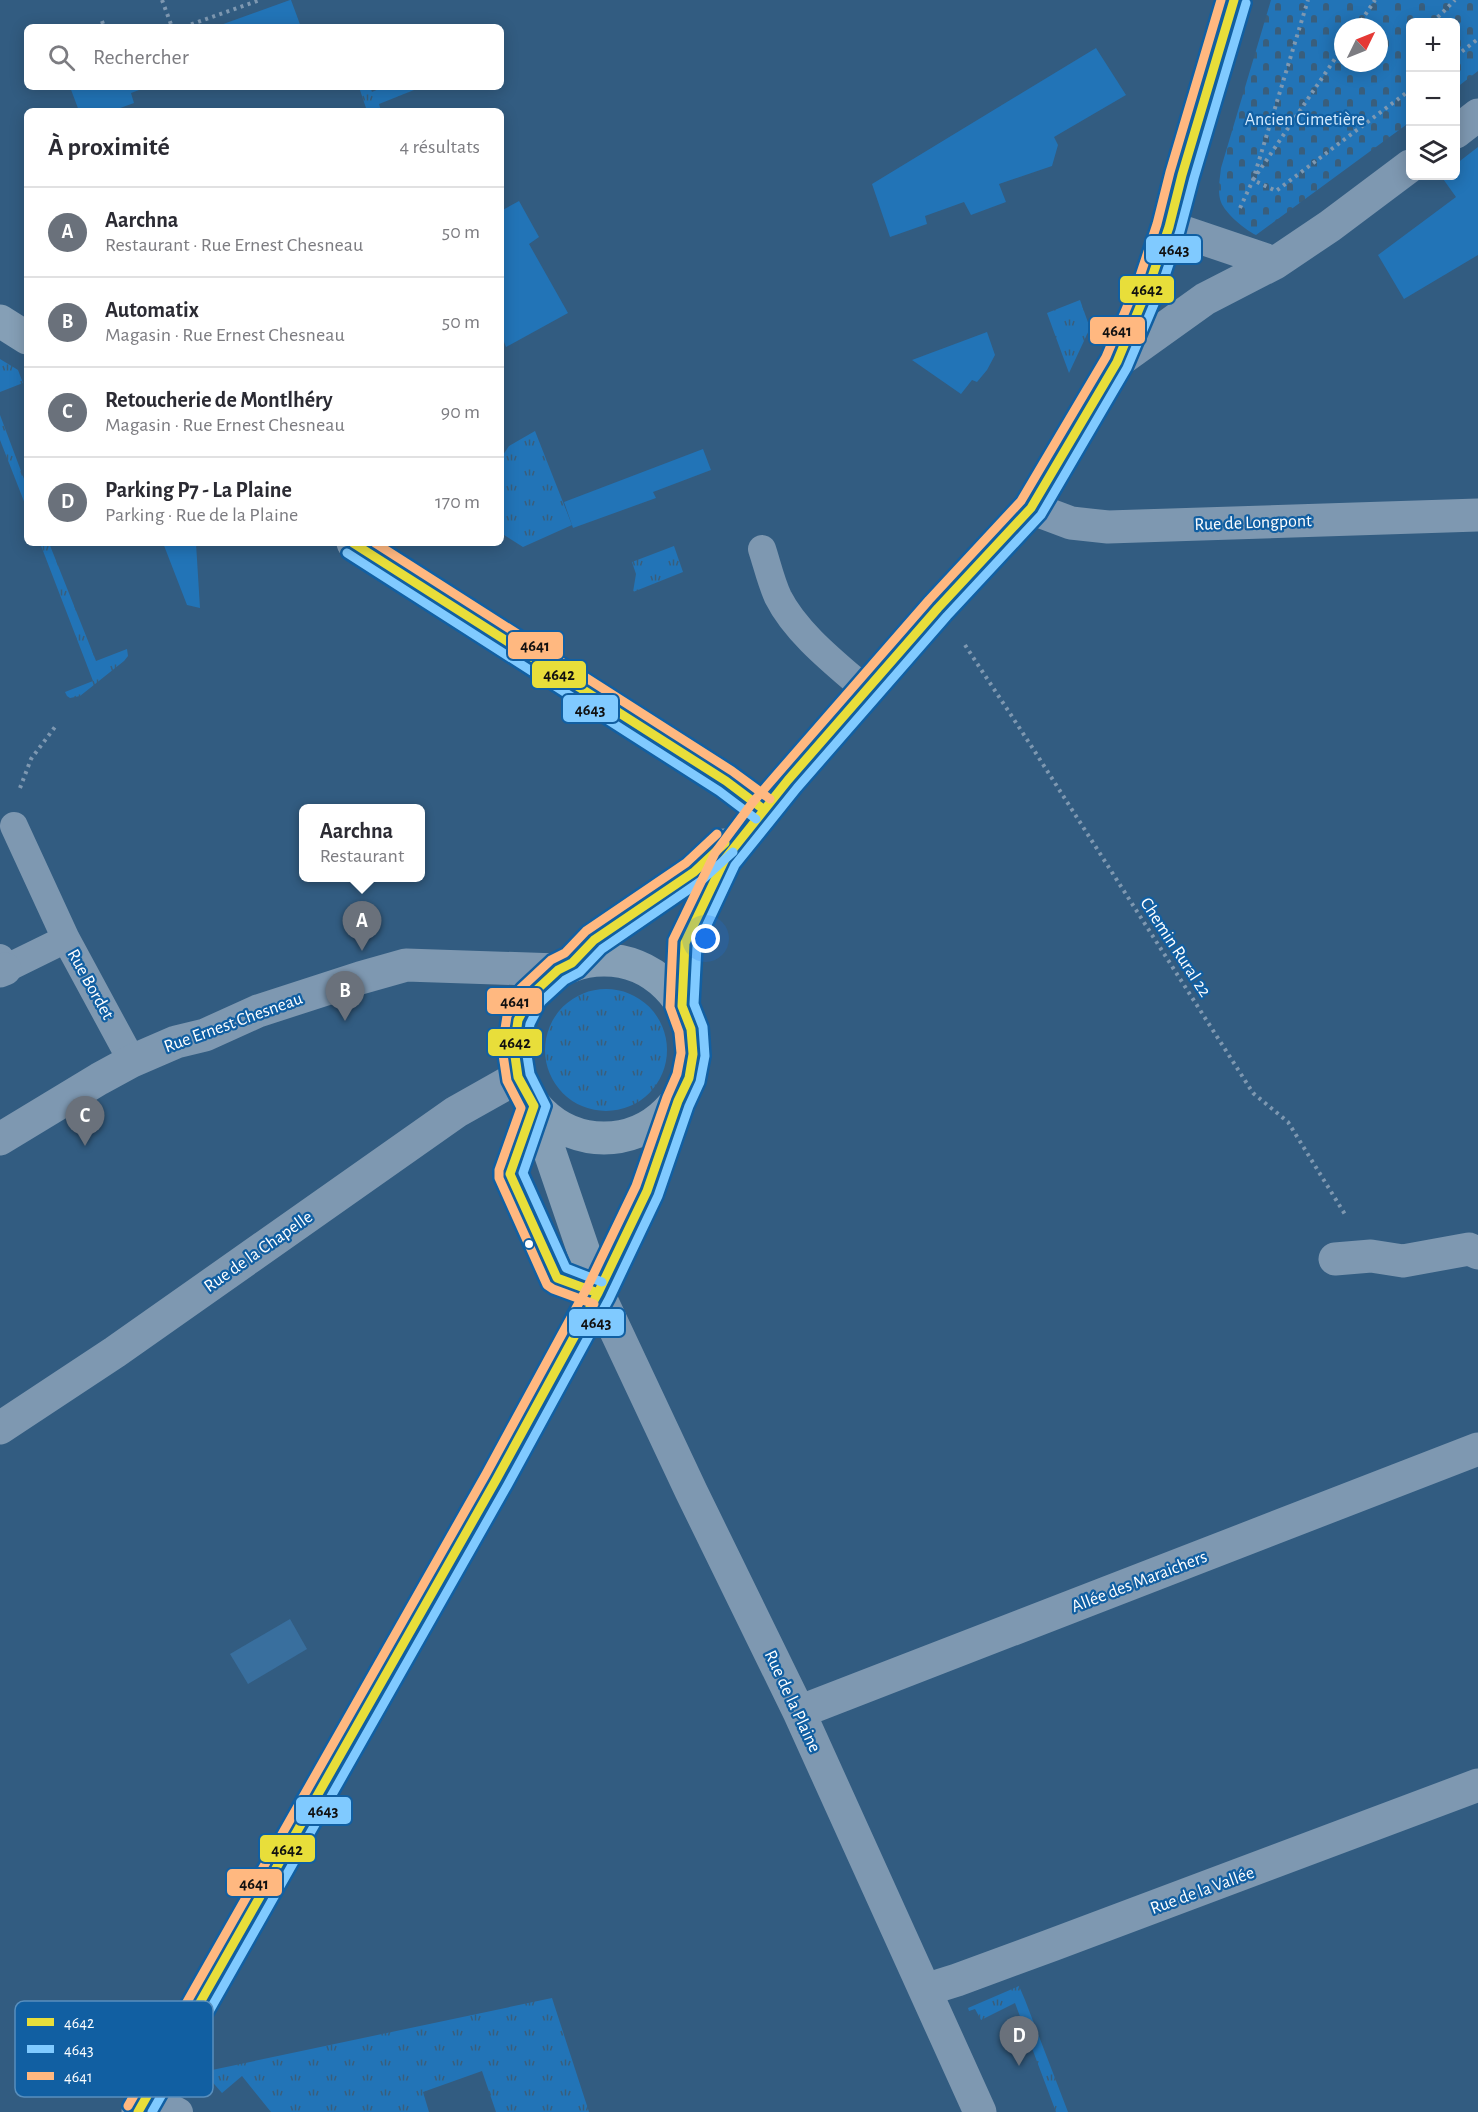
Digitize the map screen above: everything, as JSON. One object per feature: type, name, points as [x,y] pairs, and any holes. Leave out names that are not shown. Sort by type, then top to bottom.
[{"type":"main road","points":[[682,1006],[685,943],[725,859],[763,809],[866,690],[1031,507],[1117,362],[1151,280],[1169,226],[1234,0]]},
{"type":"main road","points":[[0,321],[24,336]]},
{"type":"main road","points":[[359,546],[726,781],[763,809]]},
{"type":"main road","points":[[598,1293],[534,1106],[518,1077],[514,1049],[518,1020],[531,995],[594,940],[694,872],[763,809]]},
{"type":"main road","points":[[200,2001],[490,1490],[598,1293],[647,1191],[678,1101],[689,1078],[693,1054],[691,1029],[682,1006],[664,982],[638,966],[609,959],[565,966]]},
{"type":"main road","points":[[534,1106],[560,1127],[591,1138],[624,1137],[655,1124],[678,1101]]},
{"type":"street","points":[[1460,128],[1478,115]]},
{"type":"street","points":[[1117,362],[1205,299],[1275,263],[1330,226],[1406,169]]},
{"type":"street","points":[[1169,226],[1275,263]]},
{"type":"street","name":"Rue de Longpont","points":[[1031,507],[1071,523],[1108,527],[1478,515]]},
{"type":"street","name":"Rue Ernest Chesneau","points":[[0,1139],[132,1061],[176,1042],[205,1035],[258,1011],[406,965],[565,966]]},
{"type":"street","name":"Rue de la Chapelle","points":[[0,1428],[115,1352],[456,1112],[518,1077]]},
{"type":"street","points":[[1335,1259],[1371,1256],[1403,1261],[1469,1249],[1478,1253]]},
{"type":"street","name":"Rue de la Plaine","points":[[598,1293],[799,1712],[980,2112]]},
{"type":"street","name":"Allée des Maraichers","points":[[799,1712],[1478,1449]]},
{"type":"street","name":"Rue de la Vallée","points":[[925,1990],[1063,1941],[1478,1785]]},
{"type":"lane","points":[[762,549],[777,596],[791,618],[831,659],[866,690]]},
{"type":"lane","points":[[15,826],[66,939]]},
{"type":"lane","name":"Rue Bordet","points":[[2,966],[66,939],[132,1061]]},
{"type":"lane","points":[[534,1106],[510,1174],[557,1278],[598,1293]]},
{"type":"lane","points":[[142,2104],[179,2112]]},
{"type":"path","points":[[162,0],[171,24]]},
{"type":"path","points":[[192,24],[260,0]]},
{"type":"path","points":[[1239,210],[1253,180],[1308,0]]},
{"type":"path","points":[[1363,18],[1375,0]]},
{"type":"path","points":[[1437,18],[1455,0]]},
{"type":"path","points":[[1461,52],[1478,39]]},
{"type":"path","points":[[1253,180],[1334,60]]},
{"type":"path","points":[[1253,180],[1276,191],[1406,93]]},
{"type":"path","name":"Chemin Rural 22","points":[[965,645],[1253,1093],[1288,1122],[1371,1256]]},
{"type":"path","points":[[32,759],[55,727]]},
{"type":"green space","points":[[290,0],[300,24],[223,24]]},
{"type":"green space","name":"Ancien Cimetière","points":[[1271,0],[1478,0],[1478,71],[1460,85],[1460,18],[1406,18],[1406,125],[1256,235],[1236,221],[1223,206],[1219,185],[1221,168]]},
{"type":"green space","points":[[1096,48],[1126,95],[1054,137],[1058,145],[1052,166],[999,184],[1006,202],[971,215],[964,202],[925,216],[927,224],[890,237],[872,184]]},
{"type":"green space","points":[[71,90],[139,90],[131,93],[134,103],[120,108],[78,108]]},
{"type":"green space","points":[[360,90],[371,90],[372,92],[414,90],[379,104],[380,108],[366,108]]},
{"type":"green space","points":[[1478,147],[1478,255],[1404,299],[1378,255],[1456,197],[1444,180],[1460,180],[1460,161]]},
{"type":"green space","points":[[519,201],[539,237],[529,244],[568,313],[506,347],[504,342],[504,209]]},
{"type":"green space","points":[[1080,300],[1090,328],[1069,373],[1047,313]]},
{"type":"green space","points":[[987,332],[995,355],[977,382],[972,380],[961,394],[912,360]]},
{"type":"green space","points":[[0,359],[18,370],[23,383],[0,392]]},
{"type":"green space","points":[[0,415],[24,479],[24,501],[0,440]]},
{"type":"green space","points":[[535,431],[572,525],[523,547],[504,535],[504,454],[509,446]]},
{"type":"green space","points":[[703,449],[711,470],[653,492],[656,498],[573,528],[564,502]]},
{"type":"green space","points":[[41,546],[50,546],[96,661],[127,649],[128,656],[124,661],[80,696],[70,698],[65,692],[93,681]]},
{"type":"green space","points":[[164,546],[196,546],[200,608],[187,605]]},
{"type":"green space","points":[[674,546],[683,572],[633,592],[636,574],[632,562]]},
{"type":"green space","points":[[606,989],[629,994],[640,999],[649,1007],[657,1016],[662,1027],[667,1050],[662,1073],[657,1084],[649,1093],[640,1101],[629,1106],[606,1111],[583,1106],[572,1101],[563,1093],[555,1084],[550,1073],[545,1050],[550,1027],[555,1016],[563,1007],[572,999],[583,994]]},
{"type":"green space","points":[[1019,1986],[1068,2112],[1056,2112],[1015,2003],[981,2020],[975,2009],[969,2011],[968,2008]]},
{"type":"green space","points":[[552,1998],[589,2112],[496,2112],[482,2071],[423,2092],[429,2112],[271,2112],[242,2076],[222,2093],[213,2083],[213,2070]]},
{"type":"shaded area","points":[[290,1619],[307,1649],[248,1684],[230,1654]]},
{"type":"transit line","name":"4641","points":[[187,2001],[486,1474],[587,1288],[636,1186],[677,1074],[681,1053],[679,1032],[670,1007],[673,940],[715,853],[753,802],[779,772],[929,600],[1021,501],[1106,357],[1140,276],[1157,224],[1221,0]]},
{"type":"transit line","name":"4642","points":[[201,2001],[496,1480],[598,1293],[647,1191],[678,1101],[689,1078],[693,1054],[691,1029],[682,1006],[685,943],[725,859],[788,780],[938,608],[1031,508],[1117,362],[1151,280],[1169,227],[1182,175],[1234,0]]},
{"type":"transit line","name":"4643","points":[[213,2004],[507,1486],[609,1299],[658,1196],[689,1106],[700,1082],[705,1056],[703,1027],[694,1004],[697,946],[735,865],[797,788],[947,616],[1041,515],[1127,368],[1162,285],[1180,231],[1246,3]]},
{"type":"transit line","name":"4642","points":[[358,546],[726,781],[763,809]]},
{"type":"transit line","name":"4641","points":[[380,546],[732,771],[770,799]]},
{"type":"transit line","name":"4643","points":[[347,553],[719,791],[756,819]]},
{"type":"transit line","name":"4641","points":[[594,1304],[547,1285],[499,1178],[499,1170],[521,1108],[507,1081],[502,1048],[507,1016],[521,988],[551,960],[565,953],[586,931],[686,863],[717,834]]},
{"type":"transit line","name":"4642","points":[[598,1293],[557,1278],[510,1174],[534,1106],[518,1077],[514,1049],[518,1020],[531,995],[558,970],[572,963],[594,940],[694,872],[725,843]]},
{"type":"transit line","name":"4643","points":[[602,1282],[566,1268],[523,1173],[546,1106],[530,1074],[526,1049],[530,1024],[541,1002],[565,980],[580,972],[602,949],[701,881],[733,852]]},
{"type":"transit line","name":"4641","points":[[128,2106],[133,2097]]},
{"type":"transit line","name":"4642","points":[[138,2112],[146,2097]]},
{"type":"transit line","name":"4643","points":[[152,2112],[161,2097]]},
{"type":"place","name":"Aarchna","points":[[362,951]]},
{"type":"place","name":"Automatix","points":[[345,1021]]},
{"type":"place","name":"Retoucherie de Montlhéry","points":[[85,1146]]},
{"type":"place","name":"Parking P7 - La Plaine","points":[[1019,2066]]}]
